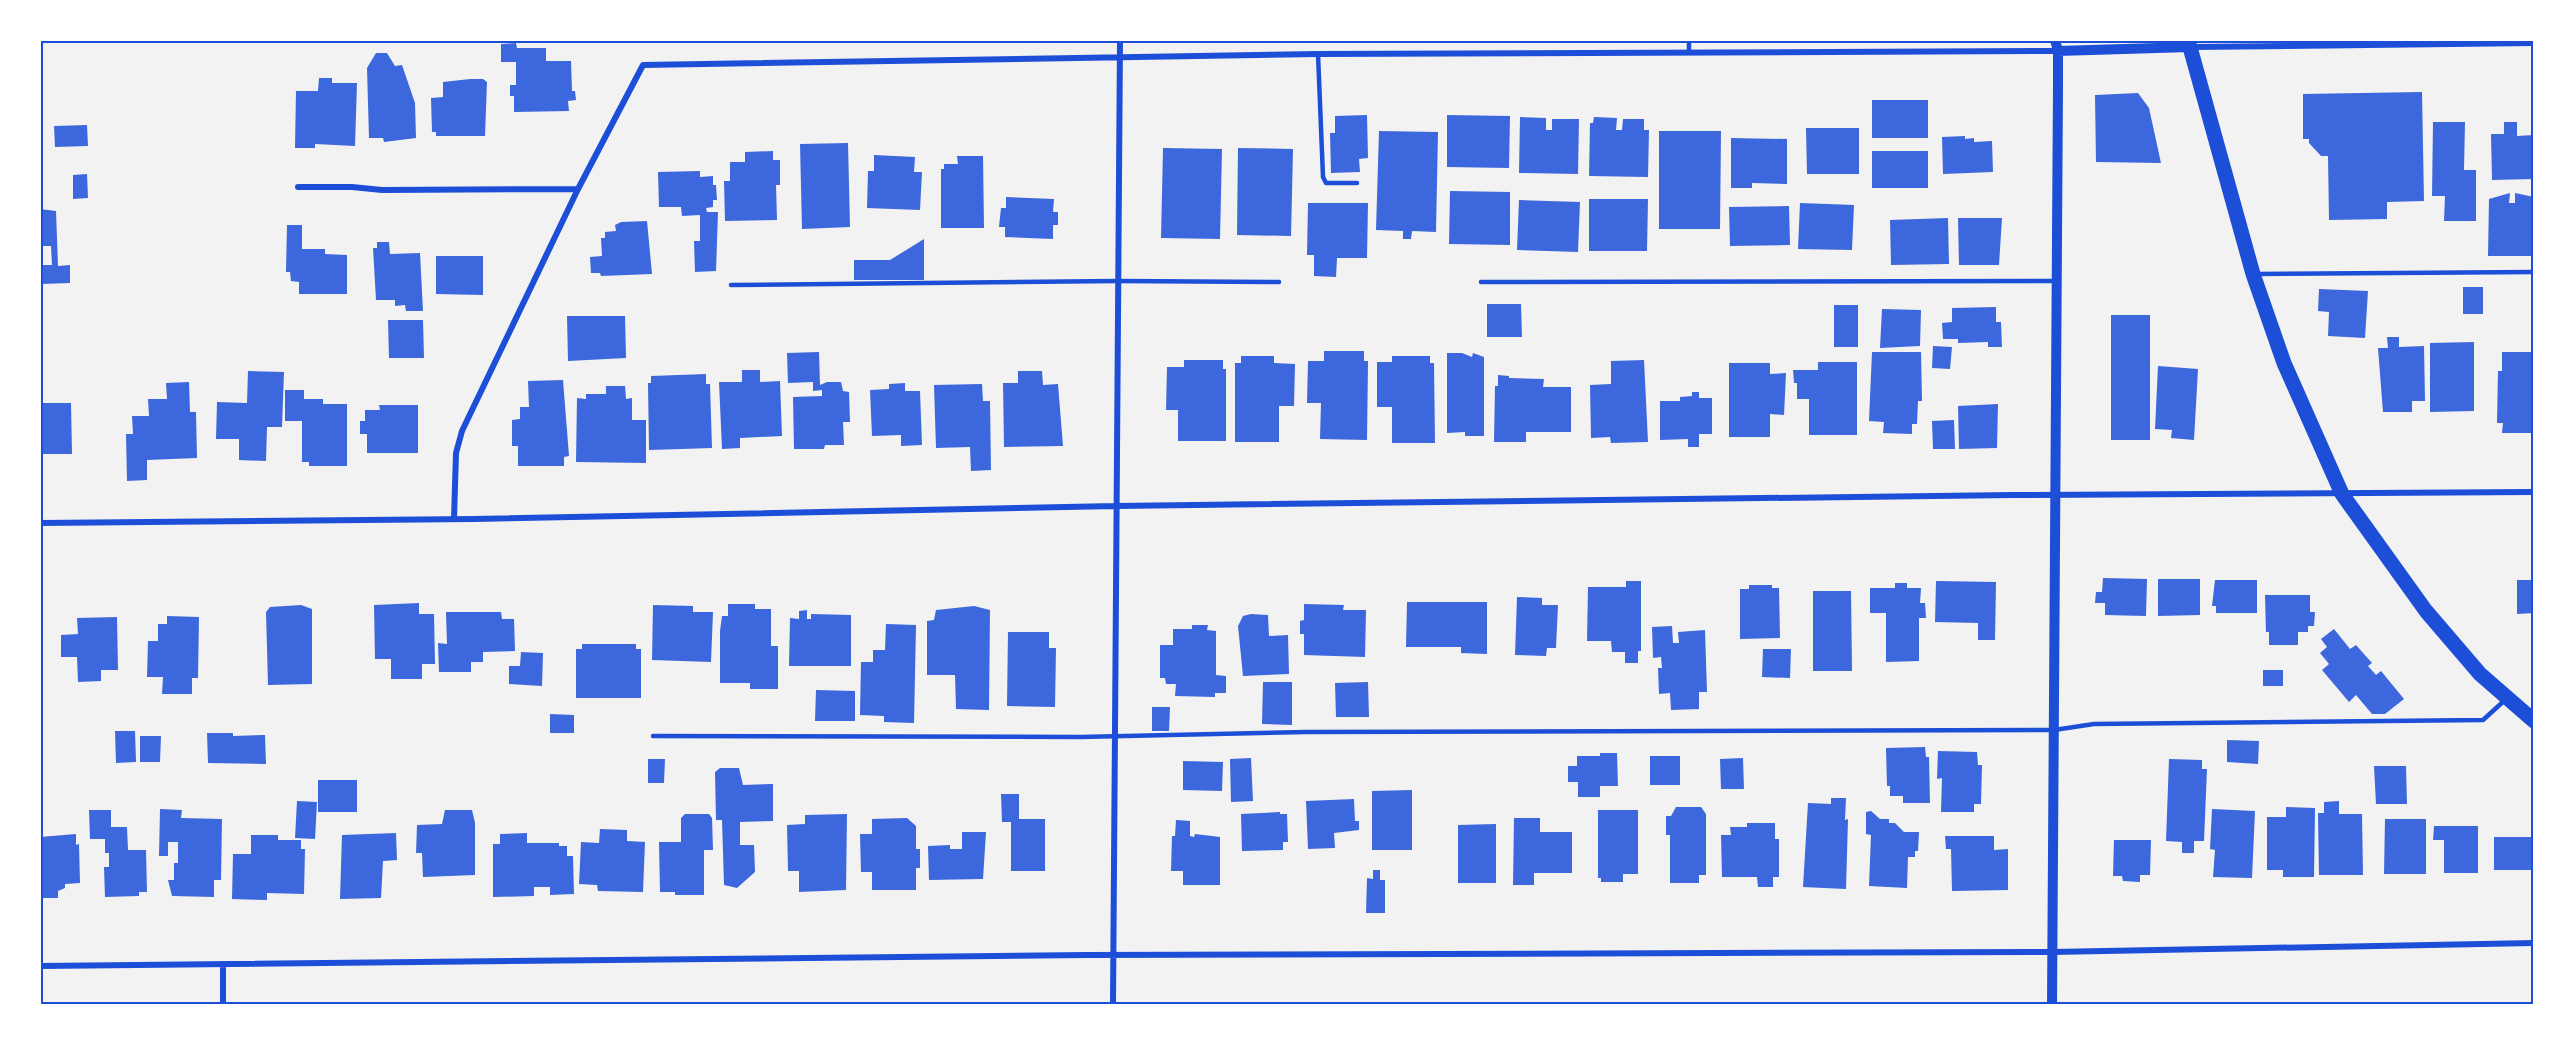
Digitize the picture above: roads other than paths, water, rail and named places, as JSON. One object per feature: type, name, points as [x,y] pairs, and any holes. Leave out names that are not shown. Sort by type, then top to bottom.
[{"type":"main road","points":[[2189,44],[2253,274],[2284,363],[2342,494],[2426,611],[2480,674],[2534,721]]},
{"type":"street","points":[[1113,1005],[1120,40]]},
{"type":"street","points":[[454,519],[456,453],[462,431],[578,189],[643,65],[1318,54],[1689,52],[2189,44],[2534,43]]},
{"type":"street","points":[[2052,1005],[2056,46]]},
{"type":"street","points":[[298,187],[352,187],[382,190],[578,189]]},
{"type":"street","points":[[40,523],[454,519],[1116,506],[2055,494],[2534,492]]},
{"type":"street","points":[[40,966],[1113,955],[2052,952],[2534,943]]},
{"type":"street","points":[[223,964],[223,1005]]},
{"type":"lane","points":[[1689,40],[1689,52]]},
{"type":"lane","points":[[1318,54],[1323,177],[1326,183],[1357,183]]},
{"type":"lane","points":[[2253,274],[2534,272]]},
{"type":"lane","points":[[731,285],[1118,281],[1279,282]]},
{"type":"lane","points":[[1481,282],[2056,281]]},
{"type":"lane","points":[[653,736],[1114,737],[1306,732],[2054,730],[2094,724],[2483,720],[2507,698]]}]
